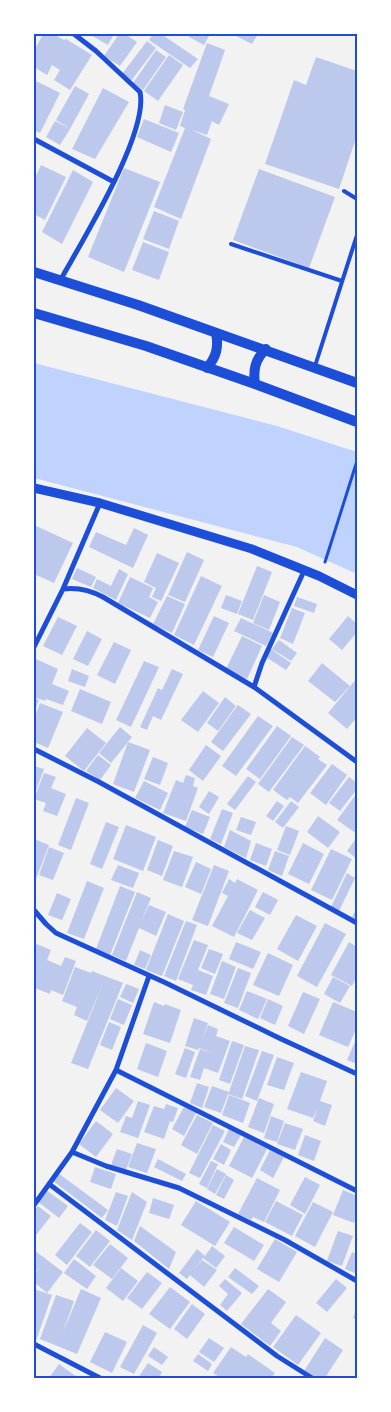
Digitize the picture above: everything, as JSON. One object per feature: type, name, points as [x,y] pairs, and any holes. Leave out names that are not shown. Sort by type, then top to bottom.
[{"type":"main road","points":[[34,272],[60,279],[357,383]]},
{"type":"main road","points":[[34,313],[146,346],[357,422]]},
{"type":"main road","points":[[207,368],[214,360],[217,350],[216,333]]},
{"type":"main road","points":[[255,384],[255,365],[259,355],[266,350]]},
{"type":"street","points":[[60,279],[114,182],[131,145],[142,102],[140,92],[96,50],[74,34]]},
{"type":"street","points":[[34,139],[114,182]]},
{"type":"street","points":[[34,488],[100,503],[252,549],[357,595]]},
{"type":"street","points":[[34,646],[64,589],[100,503]]},
{"type":"street","points":[[254,687],[262,664],[304,571]]},
{"type":"street","points":[[64,589],[91,590],[254,687],[357,762]]},
{"type":"street","points":[[34,749],[108,787],[357,923]]},
{"type":"street","points":[[34,910],[56,933],[357,1074]]},
{"type":"street","points":[[34,1205],[72,1152],[116,1070],[149,976]]},
{"type":"street","points":[[116,1070],[357,1191]]},
{"type":"street","points":[[72,1152],[106,1166],[179,1188],[285,1240],[357,1282]]},
{"type":"street","points":[[49,1184],[277,1356],[312,1378]]},
{"type":"street","points":[[34,1344],[100,1378]]},
{"type":"lane","points":[[344,191],[357,199]]},
{"type":"lane","points":[[314,367],[357,235]]},
{"type":"lane","points":[[231,244],[342,281]]},
{"type":"path","points":[[324,564],[357,461]]},
{"type":"water","points":[[34,363],[277,426],[357,452],[357,574],[297,547],[34,478]]},
{"type":"building","points":[[43,34],[53,34],[64,40],[66,39],[92,55],[70,90],[54,80],[60,70],[52,65],[47,75],[34,67],[34,51]]},
{"type":"building","points":[[89,34],[114,34],[108,45]]},
{"type":"building","points":[[119,34],[125,34],[137,42],[120,66],[104,56]]},
{"type":"building","points":[[153,34],[161,34],[198,59],[190,68],[149,40]]},
{"type":"building","points":[[190,34],[210,34],[204,45],[189,37]]},
{"type":"building","points":[[232,34],[258,34],[252,44]]},
{"type":"building","points":[[147,41],[156,48],[131,81],[122,74]]},
{"type":"building","points":[[207,43],[225,50],[209,96],[229,104],[219,125],[212,121],[207,135],[192,130],[211,139],[181,219],[154,207],[185,128],[180,126],[185,110],[183,109]]},
{"type":"building","points":[[156,50],[166,57],[143,90],[133,83]]},
{"type":"building","points":[[169,55],[183,65],[158,101],[144,91]]},
{"type":"building","points":[[316,57],[357,71],[357,135],[339,189],[265,164],[294,80],[306,85]]},
{"type":"building","points":[[34,80],[60,93],[40,133],[34,130]]},
{"type":"building","points":[[75,86],[89,94],[70,129],[56,120]]},
{"type":"building","points":[[103,88],[129,102],[95,159],[72,149]]},
{"type":"building","points":[[165,105],[183,112],[176,130],[159,123]]},
{"type":"building","points":[[144,119],[179,133],[171,152],[137,137]]},
{"type":"building","points":[[55,121],[70,129],[60,145],[46,137]]},
{"type":"building","points":[[41,165],[66,177],[45,220],[34,214],[34,180]]},
{"type":"building","points":[[124,168],[160,182],[124,272],[88,257]]},
{"type":"building","points":[[259,169],[335,197],[309,268],[233,240]]},
{"type":"building","points":[[73,170],[93,182],[62,244],[42,232]]},
{"type":"building","points":[[154,211],[179,221],[169,249],[143,239]]},
{"type":"building","points":[[143,242],[169,252],[159,280],[132,270]]},
{"type":"building","points":[[34,525],[73,543],[54,583],[34,574]]},
{"type":"building","points":[[134,528],[148,535],[133,568],[89,547],[96,532],[126,545]]},
{"type":"building","points":[[187,552],[204,560],[185,602],[168,595]]},
{"type":"building","points":[[157,553],[179,563],[161,601],[152,597],[156,588],[144,582]]},
{"type":"building","points":[[257,566],[272,572],[253,620],[238,614]]},
{"type":"building","points":[[77,568],[96,577],[91,587],[72,579]]},
{"type":"building","points":[[119,569],[128,574],[116,600],[93,588],[97,579],[111,586]]},
{"type":"building","points":[[201,576],[222,586],[194,645],[174,635]]},
{"type":"building","points":[[130,577],[153,588],[149,597],[158,602],[150,618],[118,603]]},
{"type":"building","points":[[226,595],[242,601],[237,614],[221,608]]},
{"type":"building","points":[[264,595],[280,602],[269,630],[253,623]]},
{"type":"building","points":[[167,596],[185,604],[172,633],[153,624]]},
{"type":"building","points":[[297,597],[317,604],[314,613],[294,606]]},
{"type":"building","points":[[292,608],[305,613],[293,644],[280,638]]},
{"type":"building","points":[[214,616],[229,623],[213,657],[198,650]]},
{"type":"building","points":[[348,616],[357,624],[357,632],[342,650],[329,639]]},
{"type":"building","points":[[58,617],[77,626],[62,655],[43,646]]},
{"type":"building","points":[[241,618],[273,633],[266,646],[234,631]]},
{"type":"building","points":[[87,631],[102,639],[88,666],[73,659]]},
{"type":"building","points":[[242,636],[262,646],[247,679],[226,669]]},
{"type":"building","points":[[279,640],[297,653],[291,661],[272,649]]},
{"type":"building","points":[[114,642],[131,650],[115,684],[97,675]]},
{"type":"building","points":[[271,649],[291,663],[286,670],[266,657]]},
{"type":"building","points":[[36,659],[58,669],[52,684],[69,691],[63,705],[34,697],[34,664]]},
{"type":"building","points":[[144,661],[159,667],[131,727],[116,720]]},
{"type":"building","points":[[322,663],[350,686],[335,702],[308,681]]},
{"type":"building","points":[[72,669],[89,676],[85,687],[68,681]]},
{"type":"building","points":[[172,669],[183,674],[161,720],[153,716],[147,730],[140,727],[158,688],[162,690]]},
{"type":"building","points":[[357,678],[357,717],[347,729],[328,713]]},
{"type":"building","points":[[80,689],[111,702],[102,724],[71,711]]},
{"type":"building","points":[[203,691],[219,703],[198,732],[181,720]]},
{"type":"building","points":[[225,697],[236,706],[218,731],[207,723]]},
{"type":"building","points":[[34,698],[39,700],[34,713]]},
{"type":"building","points":[[40,703],[63,712],[48,748],[34,742],[34,718]]},
{"type":"building","points":[[238,705],[251,714],[223,751],[211,742]]},
{"type":"building","points":[[258,716],[273,726],[236,776],[222,766]]},
{"type":"building","points":[[277,726],[291,736],[260,779],[246,769]]},
{"type":"building","points":[[120,727],[132,737],[111,763],[99,753]]},
{"type":"building","points":[[87,728],[106,743],[84,771],[65,756]]},
{"type":"building","points":[[292,737],[304,745],[269,792],[258,784]]},
{"type":"building","points":[[128,742],[150,750],[134,792],[113,784]]},
{"type":"building","points":[[206,745],[221,756],[203,781],[189,770]]},
{"type":"building","points":[[305,746],[327,765],[298,803],[290,797],[287,800],[273,790]]},
{"type":"building","points":[[98,755],[111,765],[100,780],[86,771]]},
{"type":"building","points":[[153,757],[168,763],[160,785],[144,779]]},
{"type":"building","points":[[332,764],[347,775],[326,805],[310,793]]},
{"type":"building","points":[[34,766],[44,769],[34,796]]},
{"type":"building","points":[[44,773],[56,777],[51,788],[66,794],[57,816],[43,811],[46,803],[34,799]]},
{"type":"building","points":[[186,775],[195,778],[193,786],[198,788],[186,821],[163,813],[176,780],[183,783]]},
{"type":"building","points":[[248,776],[256,782],[235,810],[227,804]]},
{"type":"building","points":[[349,777],[357,783],[357,789],[340,811],[329,803]]},
{"type":"building","points":[[144,781],[168,793],[160,810],[135,798]]},
{"type":"building","points":[[209,791],[219,797],[209,814],[199,807]]},
{"type":"building","points":[[357,793],[357,834],[337,820]]},
{"type":"building","points":[[76,798],[89,803],[71,850],[58,845]]},
{"type":"building","points":[[277,801],[284,806],[273,821],[266,816]]},
{"type":"building","points":[[291,801],[299,807],[283,828],[275,822]]},
{"type":"building","points":[[222,809],[233,813],[221,844],[210,839]]},
{"type":"building","points":[[192,810],[210,817],[203,834],[185,827]]},
{"type":"building","points":[[318,816],[340,832],[328,848],[307,832]]},
{"type":"building","points":[[241,817],[256,822],[251,835],[236,830]]},
{"type":"building","points":[[106,822],[119,827],[102,869],[90,864]]},
{"type":"building","points":[[126,825],[156,837],[143,871],[113,859]]},
{"type":"building","points":[[286,826],[299,831],[290,855],[277,850]]},
{"type":"building","points":[[230,830],[251,841],[246,858],[224,847]]},
{"type":"building","points":[[357,837],[357,859],[347,851]]},
{"type":"building","points":[[34,839],[49,845],[34,884]]},
{"type":"building","points":[[158,840],[173,846],[162,876],[147,870]]},
{"type":"building","points":[[256,843],[272,849],[266,866],[250,860]]},
{"type":"building","points":[[303,843],[324,854],[309,884],[288,874]]},
{"type":"building","points":[[49,847],[64,853],[53,880],[39,875]]},
{"type":"building","points":[[331,849],[352,859],[332,900],[311,890]]},
{"type":"building","points":[[174,851],[193,857],[182,887],[163,880]]},
{"type":"building","points":[[275,851],[289,856],[282,876],[268,870]]},
{"type":"building","points":[[196,862],[211,869],[201,894],[185,887]]},
{"type":"building","points":[[118,865],[139,873],[133,888],[111,880]]},
{"type":"building","points":[[214,865],[229,871],[208,926],[192,920]]},
{"type":"building","points":[[347,873],[355,878],[339,911],[331,907]]},
{"type":"building","points":[[229,879],[235,883],[237,879],[258,890],[234,937],[212,926],[228,896],[222,893]]},
{"type":"building","points":[[87,881],[104,888],[84,939],[67,933]]},
{"type":"building","points":[[120,886],[135,892],[110,955],[96,949]]},
{"type":"building","points":[[137,892],[151,898],[141,922],[149,905],[166,912],[156,936],[139,928],[126,961],[112,955]]},
{"type":"building","points":[[263,892],[278,900],[270,915],[255,907]]},
{"type":"building","points":[[57,893],[71,899],[62,920],[48,915]]},
{"type":"building","points":[[357,907],[357,919],[352,917]]},
{"type":"building","points":[[250,910],[265,918],[252,940],[237,933]]},
{"type":"building","points":[[168,914],[184,921],[162,976],[146,970]]},
{"type":"building","points":[[296,915],[317,926],[298,961],[277,949]]},
{"type":"building","points":[[186,921],[197,925],[176,981],[164,976]]},
{"type":"building","points":[[325,923],[346,934],[317,987],[297,976]]},
{"type":"building","points":[[194,940],[208,945],[198,970],[213,976],[206,995],[191,990],[193,985],[178,979]]},
{"type":"building","points":[[236,942],[261,952],[253,969],[229,959]]},
{"type":"building","points":[[349,942],[357,947],[357,976],[352,986],[331,975]]},
{"type":"building","points":[[34,943],[51,950],[47,960],[61,966],[65,957],[76,961],[63,995],[51,990],[50,994],[35,988],[34,992]]},
{"type":"building","points":[[209,949],[223,954],[215,974],[201,968]]},
{"type":"building","points":[[140,950],[151,955],[145,969],[134,965]]},
{"type":"building","points":[[268,953],[293,965],[279,996],[253,985]]},
{"type":"building","points":[[222,961],[236,967],[224,999],[210,994]]},
{"type":"building","points":[[75,967],[91,973],[92,971],[123,983],[88,1069],[71,1063],[104,981],[87,1021],[74,1015],[77,1007],[62,1001]]},
{"type":"building","points":[[238,968],[251,973],[238,1008],[224,1003]]},
{"type":"building","points":[[333,977],[350,986],[340,1003],[324,994]]},
{"type":"building","points":[[126,984],[139,989],[133,1003],[120,997]]},
{"type":"building","points":[[247,991],[267,999],[258,1019],[239,1010]]},
{"type":"building","points":[[303,992],[320,999],[304,1034],[288,1026]]},
{"type":"building","points":[[118,999],[132,1005],[124,1025],[110,1019]]},
{"type":"building","points":[[268,999],[283,1006],[275,1025],[260,1018]]},
{"type":"building","points":[[154,1002],[181,1010],[170,1043],[143,1034]]},
{"type":"building","points":[[333,1002],[357,1012],[357,1027],[348,1047],[319,1035]]},
{"type":"building","points":[[194,1018],[208,1023],[202,1039],[208,1025],[218,1029],[216,1036],[230,1041],[218,1073],[204,1068],[200,1080],[190,1077],[200,1049],[215,1054],[199,1048],[198,1050],[185,1046]]},
{"type":"building","points":[[109,1022],[121,1027],[112,1050],[100,1045]]},
{"type":"building","points":[[357,1037],[357,1064],[347,1060]]},
{"type":"building","points":[[232,1041],[244,1045],[230,1084],[219,1080]]},
{"type":"building","points":[[146,1043],[167,1051],[158,1077],[137,1069]]},
{"type":"building","points":[[245,1046],[259,1050],[242,1099],[228,1094],[221,1113],[204,1107],[212,1086],[229,1092]]},
{"type":"building","points":[[185,1048],[195,1052],[186,1078],[175,1074]]},
{"type":"building","points":[[262,1051],[274,1055],[257,1101],[245,1096]]},
{"type":"building","points":[[277,1057],[294,1063],[284,1090],[267,1085]]},
{"type":"building","points":[[301,1072],[327,1081],[320,1101],[332,1105],[325,1126],[313,1121],[318,1107],[313,1118],[287,1109]]},
{"type":"building","points":[[197,1083],[209,1087],[202,1108],[190,1103]]},
{"type":"building","points":[[116,1088],[134,1101],[118,1123],[100,1110]]},
{"type":"building","points":[[229,1095],[250,1103],[243,1123],[222,1115]]},
{"type":"building","points":[[259,1098],[274,1104],[264,1133],[248,1127]]},
{"type":"building","points":[[138,1101],[150,1105],[138,1138],[120,1132],[126,1116],[132,1118]]},
{"type":"building","points":[[166,1104],[178,1108],[173,1122],[170,1121],[164,1139],[144,1132],[154,1106],[164,1109]]},
{"type":"building","points":[[184,1107],[196,1113],[184,1136],[172,1129]]},
{"type":"building","points":[[197,1115],[213,1123],[197,1154],[181,1145]]},
{"type":"building","points":[[271,1116],[284,1121],[277,1142],[264,1138]]},
{"type":"building","points":[[96,1121],[113,1134],[96,1157],[79,1144]]},
{"type":"building","points":[[285,1123],[303,1129],[295,1150],[277,1144]]},
{"type":"building","points":[[213,1125],[225,1131],[200,1178],[189,1173]]},
{"type":"building","points":[[229,1129],[241,1135],[234,1147],[223,1142]]},
{"type":"building","points":[[305,1135],[321,1141],[314,1161],[298,1155]]},
{"type":"building","points":[[244,1137],[267,1149],[252,1178],[229,1166]]},
{"type":"building","points":[[137,1143],[156,1149],[147,1173],[128,1167]]},
{"type":"building","points":[[221,1144],[231,1150],[224,1165],[213,1159]]},
{"type":"building","points":[[117,1149],[132,1154],[126,1170],[111,1165]]},
{"type":"building","points":[[270,1150],[284,1157],[273,1178],[260,1170]]},
{"type":"building","points":[[158,1159],[186,1174],[182,1181],[154,1167]]},
{"type":"building","points":[[211,1161],[218,1164],[207,1188],[199,1184]]},
{"type":"building","points":[[95,1167],[116,1174],[111,1189],[90,1182]]},
{"type":"building","points":[[217,1169],[226,1174],[215,1194],[207,1189]]},
{"type":"building","points":[[58,1173],[108,1210],[102,1218],[53,1181]]},
{"type":"building","points":[[226,1175],[234,1180],[224,1199],[216,1195]]},
{"type":"building","points":[[305,1177],[320,1185],[305,1214],[290,1205]]},
{"type":"building","points":[[257,1178],[280,1190],[264,1222],[253,1217],[251,1220],[238,1214]]},
{"type":"building","points":[[46,1190],[68,1206],[59,1218],[37,1201]]},
{"type":"building","points":[[343,1190],[357,1196],[357,1215],[354,1223],[333,1215]]},
{"type":"building","points":[[116,1192],[128,1196],[117,1226],[105,1220]]},
{"type":"building","points":[[132,1192],[147,1202],[132,1240],[117,1230]]},
{"type":"building","points":[[153,1198],[174,1205],[169,1219],[149,1213]]},
{"type":"building","points":[[196,1201],[230,1222],[215,1246],[181,1225]]},
{"type":"building","points":[[276,1201],[303,1215],[292,1236],[265,1222]]},
{"type":"building","points":[[313,1202],[333,1212],[315,1247],[295,1236]]},
{"type":"building","points":[[38,1206],[51,1216],[36,1235],[34,1234],[34,1212]]},
{"type":"building","points":[[80,1223],[92,1232],[67,1265],[55,1255]]},
{"type":"building","points":[[140,1226],[176,1252],[169,1269],[134,1241]]},
{"type":"building","points":[[234,1227],[264,1245],[254,1261],[224,1243]]},
{"type":"building","points":[[96,1230],[110,1241],[90,1267],[76,1256]]},
{"type":"building","points":[[338,1231],[353,1236],[342,1266],[327,1261]]},
{"type":"building","points":[[275,1239],[297,1252],[279,1282],[257,1269]]},
{"type":"building","points":[[110,1244],[128,1258],[112,1279],[93,1265]]},
{"type":"building","points":[[212,1246],[225,1256],[216,1268],[203,1258],[192,1272],[202,1260],[217,1270],[204,1287],[190,1275],[187,1279],[179,1273],[197,1249],[205,1256]]},
{"type":"building","points":[[34,1250],[63,1272],[47,1293],[34,1282],[34,1275],[41,1266],[34,1274]]},
{"type":"building","points":[[352,1252],[357,1254],[357,1274],[345,1269]]},
{"type":"building","points":[[74,1259],[96,1276],[87,1289],[64,1273]]},
{"type":"building","points":[[121,1268],[138,1281],[123,1301],[106,1288]]},
{"type":"building","points":[[235,1268],[259,1286],[252,1294],[228,1277]]},
{"type":"building","points":[[147,1272],[162,1283],[142,1309],[127,1298]]},
{"type":"building","points":[[225,1279],[242,1293],[227,1311],[220,1305],[228,1294],[219,1286]]},
{"type":"building","points":[[336,1279],[347,1288],[327,1312],[316,1303]]},
{"type":"building","points":[[170,1287],[190,1302],[170,1329],[149,1314]]},
{"type":"building","points":[[34,1289],[52,1295],[36,1341],[34,1340]]},
{"type":"building","points":[[81,1289],[101,1298],[77,1354],[40,1339],[56,1295],[74,1301],[63,1332]]},
{"type":"building","points":[[268,1289],[286,1302],[271,1323],[281,1331],[270,1346],[241,1324]]},
{"type":"building","points":[[192,1304],[205,1314],[187,1339],[174,1329]]},
{"type":"building","points":[[357,1307],[357,1319],[353,1318]]},
{"type":"building","points":[[296,1315],[321,1333],[298,1365],[273,1347]]},
{"type":"building","points":[[143,1325],[157,1333],[134,1374],[120,1367]]},
{"type":"building","points":[[105,1332],[127,1342],[112,1373],[90,1362]]},
{"type":"building","points":[[209,1338],[224,1348],[214,1362],[199,1352]]},
{"type":"building","points":[[325,1338],[343,1350],[325,1378],[316,1378],[304,1371]]},
{"type":"building","points":[[154,1347],[168,1357],[162,1365],[148,1356]]},
{"type":"building","points":[[231,1347],[246,1357],[248,1354],[275,1373],[271,1378],[221,1378],[213,1373]]},
{"type":"building","points":[[198,1354],[212,1364],[208,1371],[193,1361]]},
{"type":"building","points":[[148,1363],[162,1372],[159,1378],[138,1378]]},
{"type":"building","points":[[59,1364],[77,1377],[49,1378]]}]
